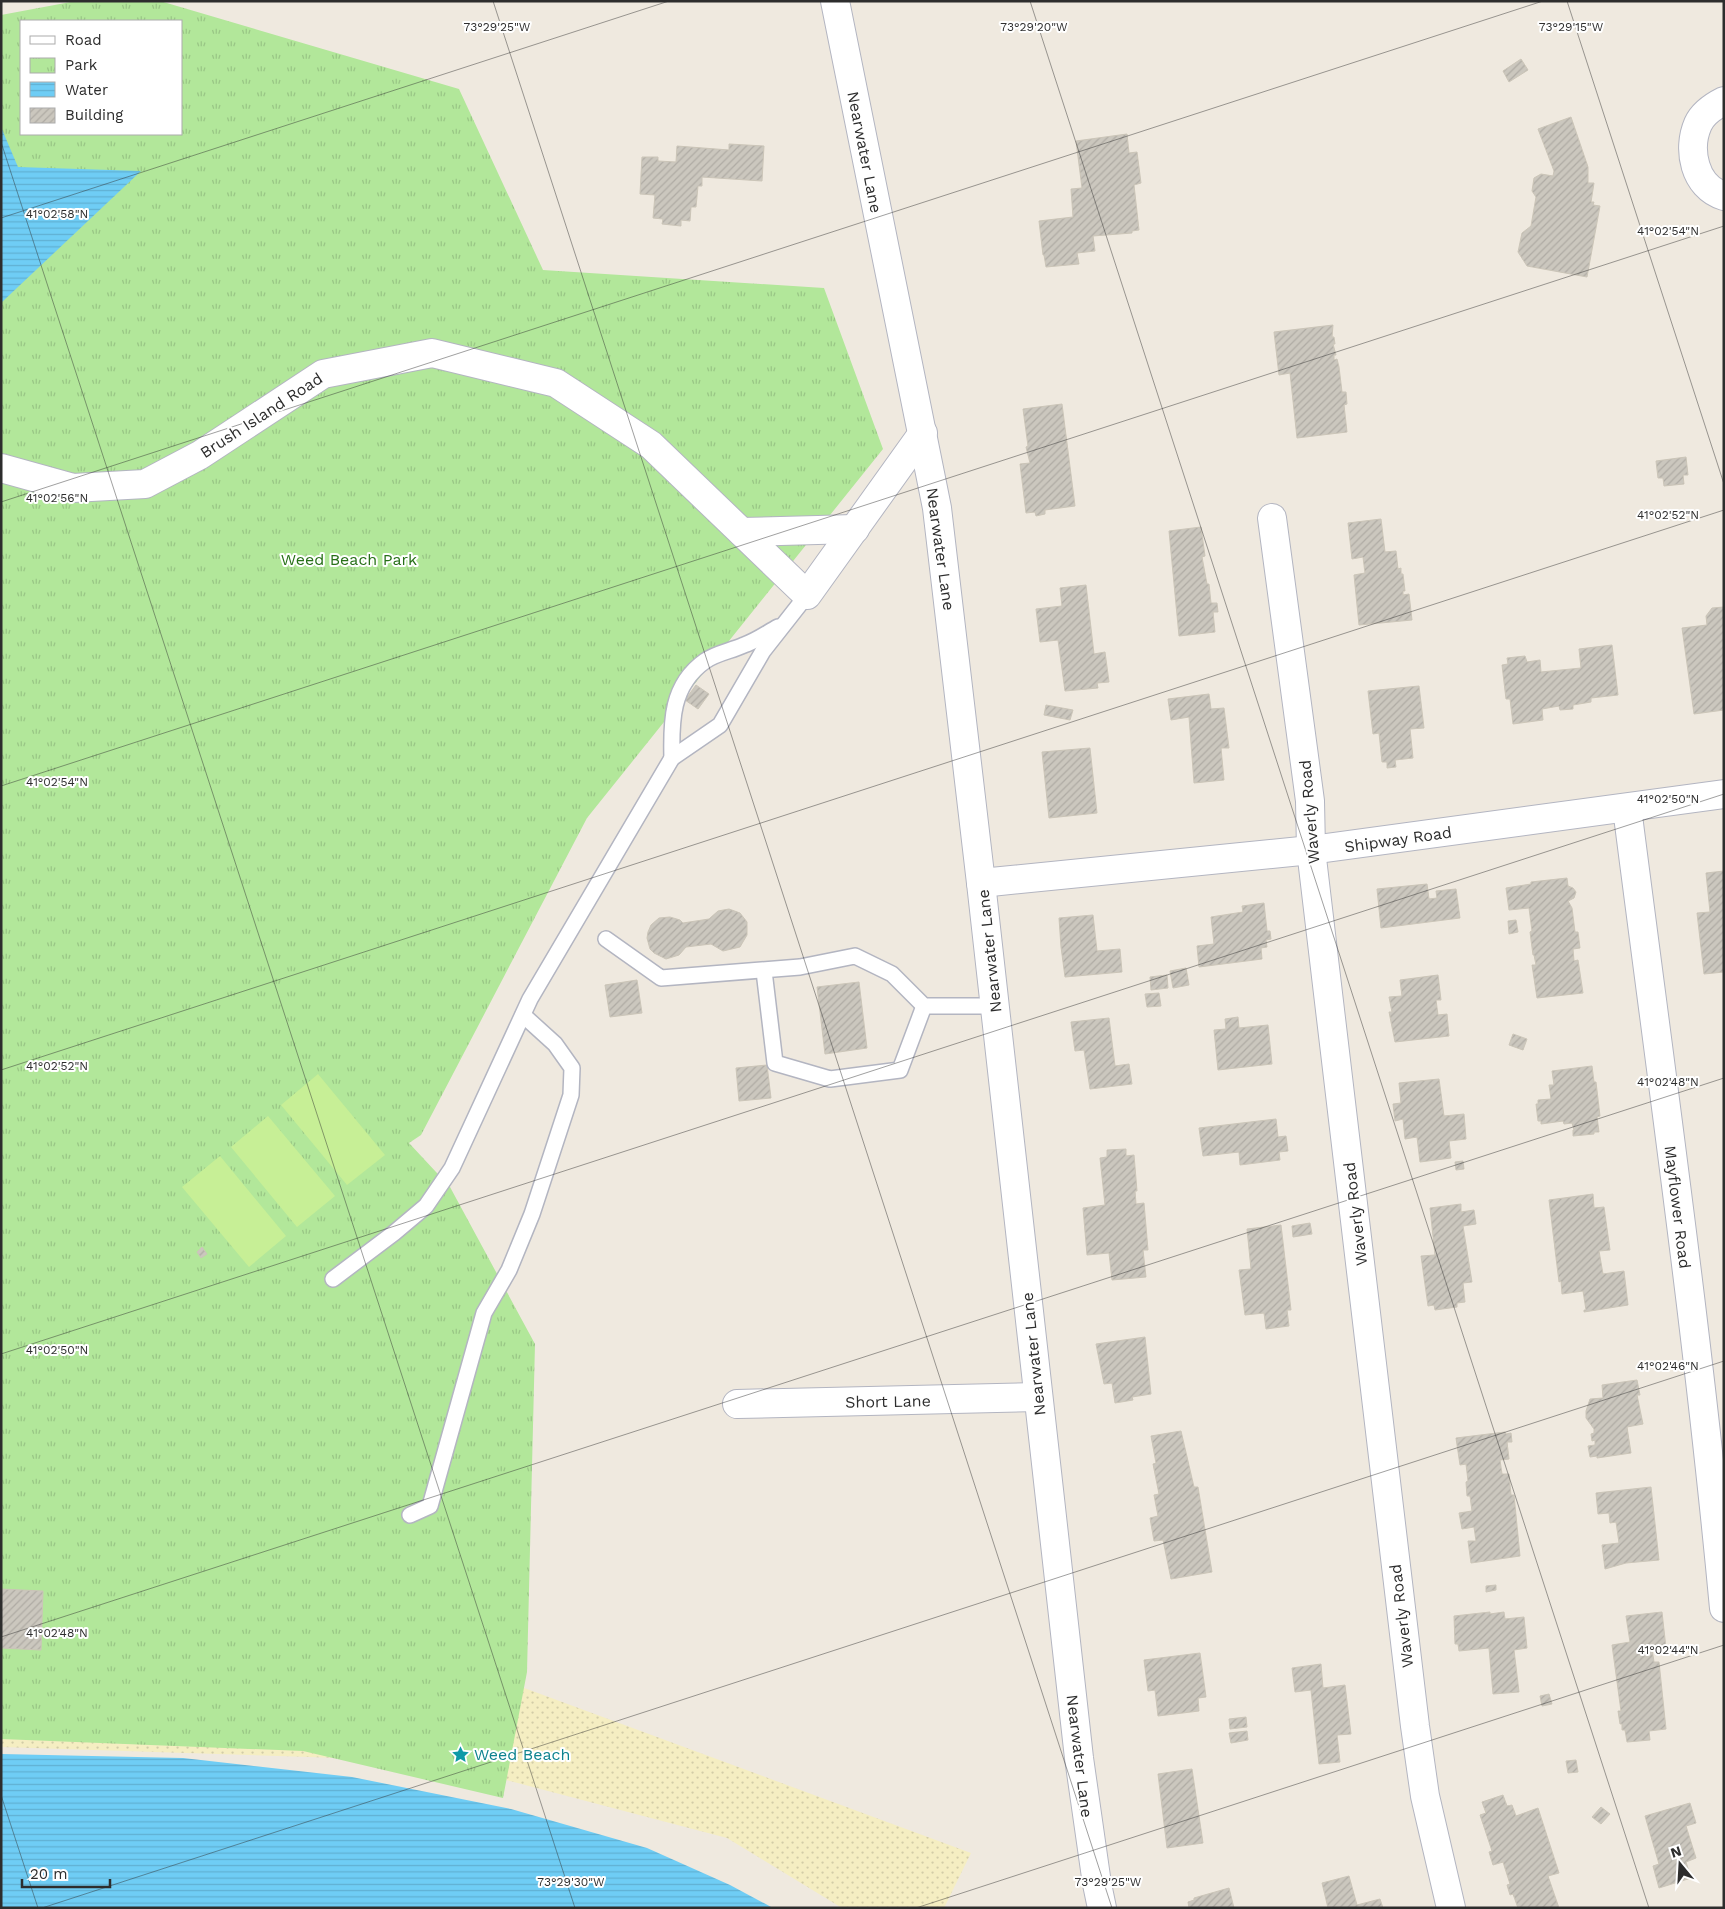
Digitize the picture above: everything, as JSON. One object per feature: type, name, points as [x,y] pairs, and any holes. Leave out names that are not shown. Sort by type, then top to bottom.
[{"type":"street","name":"Nearwater Lane","points":[[835,1],[937,508],[1079,1758],[1102,1908]]},
{"type":"street","points":[[1724,101],[1712,107],[1698,123],[1692,143],[1694,164],[1704,182],[1724,196]]},
{"type":"street","name":"Brush Island Road","points":[[1,468],[73,488],[145,484],[200,455],[323,374],[432,353],[556,383],[651,445],[807,595]]},
{"type":"street","points":[[807,595],[923,434]]},
{"type":"street","name":"Waverly Road","points":[[1272,518],[1310,801],[1311,850],[1415,1726],[1425,1796],[1452,1908]]},
{"type":"street","points":[[742,532],[855,529]]},
{"type":"street","name":"Shipway Road","points":[[981,883],[1311,850],[1724,794]]},
{"type":"street","name":"Mayflower Road","points":[[1627,808],[1685,1262],[1724,1608]]},
{"type":"street","name":"Short Lane","points":[[737,1404],[1038,1397]]},
{"type":"lane","points":[[333,1279],[426,1206],[452,1168],[530,999],[672,758],[720,725],[763,652],[807,595]]},
{"type":"lane","points":[[672,758],[671,723],[677,696],[688,678],[705,661],[744,645],[782,626]]},
{"type":"lane","points":[[606,938],[661,978],[800,967],[855,956],[892,974],[924,1006],[995,1006]]},
{"type":"lane","points":[[764,971],[775,1063],[830,1079],[900,1070],[924,1006]]},
{"type":"lane","points":[[410,1515],[430,1506],[484,1313],[509,1270],[532,1214],[571,1095],[572,1068],[554,1044],[522,1015]]},
{"type":"sand","name":"Weed Beach","points":[[1,1610],[481,1672],[971,1853],[944,1908],[842,1908],[727,1838],[434,1761],[1,1747]]},
{"type":"green space","name":"Weed Beach Park","points":[[76,1],[160,1],[459,89],[543,270],[824,288],[883,449],[587,818],[421,1135],[409,1143],[450,1187],[535,1344],[527,1672],[503,1798],[303,1751],[1,1739],[1,15]]},
{"type":"green space","points":[[318,1074],[385,1155],[347,1185],[281,1105]]},
{"type":"green space","points":[[268,1116],[335,1196],[297,1227],[231,1147]]},
{"type":"green space","points":[[220,1156],[286,1236],[249,1267],[182,1187]]},
{"type":"water","points":[[1,127],[18,167],[141,171],[1,303]]},
{"type":"water","points":[[1,1754],[183,1758],[352,1777],[511,1809],[647,1848],[730,1885],[773,1908],[1,1908]]},
{"type":"building","points":[[1521,59],[1528,70],[1509,82],[1503,71]]},
{"type":"building","points":[[1571,117],[1588,167],[1588,183],[1594,183],[1591,202],[1594,202],[1593,205],[1600,206],[1587,277],[1527,266],[1518,252],[1522,233],[1531,226],[1536,197],[1532,191],[1534,178],[1541,174],[1553,176],[1554,171],[1538,129]]},
{"type":"building","points":[[1127,134],[1129,153],[1137,152],[1141,183],[1134,185],[1139,230],[1132,231],[1132,233],[1093,236],[1095,251],[1077,253],[1079,264],[1046,267],[1039,221],[1073,217],[1071,189],[1082,188],[1076,141]]},
{"type":"building","points":[[729,144],[764,146],[762,181],[702,177],[702,186],[698,186],[696,207],[691,207],[690,221],[681,220],[681,226],[662,224],[663,219],[653,218],[655,195],[640,194],[642,157],[658,157],[658,161],[676,162],[677,146],[729,150]]},
{"type":"building","points":[[1333,325],[1332,337],[1334,337],[1335,344],[1333,344],[1336,355],[1334,355],[1334,360],[1337,359],[1342,392],[1346,392],[1347,404],[1344,405],[1347,432],[1297,438],[1290,373],[1279,375],[1274,332]]},
{"type":"building","points":[[1062,404],[1075,506],[1045,510],[1045,514],[1036,516],[1035,512],[1026,513],[1020,464],[1030,463],[1026,447],[1028,446],[1023,409]]},
{"type":"building","points":[[1686,457],[1688,475],[1683,475],[1684,484],[1664,486],[1663,478],[1658,478],[1656,461]]},
{"type":"building","points":[[1381,519],[1385,552],[1396,551],[1398,569],[1401,568],[1401,574],[1403,574],[1405,591],[1403,591],[1403,595],[1409,594],[1412,620],[1359,625],[1354,575],[1365,573],[1363,557],[1352,559],[1348,523]]},
{"type":"building","points":[[1201,527],[1205,556],[1202,557],[1207,584],[1209,584],[1211,603],[1217,603],[1218,612],[1213,612],[1215,632],[1179,636],[1169,531]]},
{"type":"building","points":[[1086,585],[1094,654],[1105,652],[1109,682],[1097,683],[1098,688],[1065,691],[1058,640],[1040,642],[1036,609],[1062,606],[1060,588]]},
{"type":"building","points":[[1724,607],[1724,710],[1694,714],[1682,628],[1707,625],[1706,616],[1712,608]]},
{"type":"building","points":[[1612,645],[1618,695],[1591,698],[1591,702],[1573,705],[1573,709],[1560,710],[1559,706],[1542,709],[1543,720],[1513,724],[1510,699],[1506,699],[1502,665],[1508,664],[1507,658],[1525,656],[1527,662],[1540,660],[1541,672],[1581,668],[1579,649]]},
{"type":"building","points":[[696,685],[709,694],[698,709],[685,700]]},
{"type":"building","points":[[1419,686],[1424,728],[1410,729],[1413,758],[1395,760],[1396,767],[1387,768],[1387,762],[1382,762],[1379,733],[1373,734],[1368,691]]},
{"type":"building","points":[[1209,694],[1211,709],[1224,708],[1229,748],[1221,748],[1224,780],[1194,783],[1189,717],[1171,720],[1168,699]]},
{"type":"building","points":[[1046,705],[1073,710],[1070,720],[1044,715]]},
{"type":"building","points":[[1090,748],[1097,813],[1049,818],[1042,752]]},
{"type":"building","points":[[1724,871],[1724,972],[1704,974],[1697,913],[1710,912],[1706,873]]},
{"type":"building","points":[[1567,878],[1568,886],[1576,892],[1574,898],[1568,901],[1572,908],[1575,932],[1578,932],[1580,948],[1573,949],[1574,961],[1578,960],[1583,993],[1537,998],[1532,965],[1536,965],[1530,932],[1532,931],[1529,908],[1509,910],[1506,888],[1531,884],[1531,882]]},
{"type":"building","points":[[1427,884],[1429,899],[1437,898],[1436,891],[1456,889],[1460,918],[1381,928],[1377,889]]},
{"type":"building","points":[[1264,903],[1267,931],[1270,931],[1271,939],[1266,940],[1267,947],[1261,948],[1262,959],[1199,967],[1197,946],[1214,944],[1211,917],[1243,912],[1242,906]]},
{"type":"building","points":[[729,909],[740,913],[747,922],[747,935],[740,947],[723,951],[711,944],[686,947],[679,955],[666,959],[650,949],[647,938],[648,932],[651,925],[659,918],[670,917],[683,923],[709,919],[718,911]]},
{"type":"building","points":[[1093,915],[1097,951],[1120,949],[1122,972],[1065,977],[1059,918]]},
{"type":"building","points":[[1516,920],[1518,932],[1509,934],[1508,921]]},
{"type":"building","points":[[1186,968],[1189,985],[1173,988],[1170,971]]},
{"type":"building","points":[[1167,975],[1168,988],[1151,990],[1150,977]]},
{"type":"building","points":[[1438,975],[1441,1000],[1436,1000],[1438,1015],[1447,1014],[1449,1036],[1395,1042],[1389,1012],[1392,1012],[1389,997],[1402,996],[1400,980]]},
{"type":"building","points":[[637,980],[642,1013],[610,1017],[605,985]]},
{"type":"building","points":[[859,982],[867,1048],[825,1054],[817,987]]},
{"type":"building","points":[[1159,993],[1161,1006],[1147,1007],[1145,994]]},
{"type":"building","points":[[1238,1017],[1239,1028],[1268,1025],[1272,1064],[1218,1070],[1214,1030],[1226,1029],[1225,1019]]},
{"type":"building","points":[[1109,1018],[1115,1066],[1129,1064],[1132,1084],[1090,1089],[1084,1050],[1075,1051],[1071,1022]]},
{"type":"building","points":[[1513,1034],[1527,1039],[1523,1050],[1509,1045]]},
{"type":"building","points":[[767,1065],[771,1098],[739,1101],[736,1068]]},
{"type":"building","points":[[1592,1066],[1600,1116],[1597,1117],[1599,1132],[1573,1136],[1572,1123],[1564,1124],[1563,1121],[1541,1124],[1541,1121],[1538,1121],[1536,1104],[1538,1104],[1538,1100],[1551,1099],[1549,1085],[1554,1085],[1552,1071]]},
{"type":"building","points":[[1439,1079],[1444,1116],[1464,1114],[1466,1139],[1449,1141],[1451,1158],[1420,1162],[1417,1137],[1405,1139],[1403,1119],[1395,1121],[1393,1104],[1401,1103],[1399,1083]]},
{"type":"building","points":[[1276,1119],[1278,1137],[1286,1136],[1288,1151],[1279,1152],[1280,1160],[1240,1165],[1239,1152],[1203,1156],[1199,1128]]},
{"type":"building","points":[[1126,1149],[1126,1156],[1134,1155],[1137,1191],[1135,1191],[1136,1204],[1144,1203],[1148,1250],[1143,1250],[1146,1277],[1112,1280],[1109,1253],[1087,1255],[1083,1208],[1105,1205],[1100,1158],[1107,1157],[1107,1150]]},
{"type":"building","points":[[1463,1161],[1464,1169],[1456,1170],[1455,1162]]},
{"type":"building","points":[[1593,1194],[1594,1208],[1604,1207],[1610,1250],[1599,1251],[1603,1274],[1624,1271],[1628,1305],[1584,1312],[1586,1310],[1583,1291],[1562,1294],[1549,1200]]},
{"type":"building","points":[[1461,1204],[1461,1212],[1474,1210],[1476,1224],[1463,1226],[1472,1282],[1463,1283],[1465,1302],[1457,1303],[1457,1307],[1435,1310],[1434,1305],[1428,1306],[1421,1256],[1435,1255],[1430,1208]]},
{"type":"building","points":[[1310,1223],[1312,1234],[1293,1237],[1292,1226]]},
{"type":"building","points":[[1281,1225],[1291,1310],[1287,1310],[1289,1326],[1266,1329],[1264,1313],[1245,1315],[1239,1270],[1251,1269],[1247,1229]]},
{"type":"building","points":[[202,1247],[207,1254],[201,1258],[197,1252]]},
{"type":"building","points":[[1145,1337],[1151,1394],[1132,1397],[1133,1400],[1115,1403],[1112,1383],[1104,1384],[1096,1344]]},
{"type":"building","points":[[1637,1380],[1640,1395],[1637,1395],[1643,1424],[1627,1427],[1631,1453],[1597,1458],[1597,1456],[1590,1457],[1588,1446],[1595,1445],[1595,1440],[1592,1441],[1591,1434],[1594,1433],[1594,1429],[1586,1418],[1590,1399],[1603,1398],[1602,1385]]},
{"type":"building","points":[[1181,1431],[1194,1487],[1198,1487],[1212,1572],[1171,1579],[1163,1540],[1154,1541],[1150,1518],[1158,1516],[1154,1495],[1159,1494],[1153,1464],[1156,1463],[1151,1436]]},
{"type":"building","points":[[1505,1432],[1506,1434],[1511,1433],[1512,1442],[1507,1442],[1509,1459],[1500,1460],[1502,1474],[1509,1474],[1511,1495],[1514,1495],[1520,1556],[1471,1563],[1468,1541],[1476,1541],[1474,1527],[1462,1529],[1459,1513],[1472,1511],[1470,1496],[1467,1496],[1466,1464],[1460,1465],[1456,1438]]},
{"type":"building","points":[[1651,1487],[1659,1560],[1626,1563],[1605,1569],[1602,1545],[1619,1543],[1616,1522],[1610,1523],[1609,1513],[1598,1514],[1596,1493]]},
{"type":"building","points":[[1496,1585],[1496,1590],[1486,1592],[1486,1586]]},
{"type":"building","points":[[1,1589],[43,1591],[41,1650],[1,1648]]},
{"type":"building","points":[[1490,1612],[1490,1614],[1504,1612],[1505,1619],[1524,1617],[1527,1648],[1514,1650],[1519,1692],[1493,1694],[1489,1648],[1459,1651],[1458,1644],[1455,1644],[1454,1616]]},
{"type":"building","points":[[1662,1612],[1666,1648],[1652,1649],[1654,1662],[1659,1662],[1666,1729],[1649,1731],[1650,1740],[1627,1742],[1625,1730],[1622,1730],[1622,1724],[1620,1724],[1618,1711],[1621,1711],[1612,1645],[1630,1642],[1626,1616]]},
{"type":"building","points":[[1200,1653],[1206,1697],[1198,1698],[1199,1711],[1158,1716],[1155,1690],[1148,1691],[1144,1660]]},
{"type":"building","points":[[1321,1664],[1323,1688],[1345,1685],[1351,1734],[1337,1735],[1340,1762],[1319,1764],[1311,1690],[1295,1692],[1292,1668]]},
{"type":"building","points":[[1549,1694],[1552,1704],[1542,1706],[1540,1696]]},
{"type":"building","points":[[1246,1717],[1247,1727],[1230,1729],[1229,1719]]},
{"type":"building","points":[[1247,1731],[1248,1740],[1231,1743],[1229,1733]]},
{"type":"building","points":[[1576,1760],[1578,1772],[1568,1773],[1566,1761]]},
{"type":"building","points":[[1192,1769],[1203,1843],[1167,1848],[1158,1774]]},
{"type":"building","points":[[1503,1795],[1507,1806],[1512,1805],[1516,1816],[1538,1808],[1559,1873],[1548,1876],[1559,1908],[1518,1908],[1513,1894],[1510,1895],[1507,1885],[1510,1884],[1503,1862],[1493,1865],[1489,1852],[1492,1851],[1480,1815],[1486,1813],[1482,1802]]},
{"type":"building","points":[[1690,1803],[1696,1823],[1686,1826],[1696,1858],[1686,1862],[1691,1878],[1659,1888],[1653,1866],[1659,1864],[1645,1816]]},
{"type":"building","points":[[1601,1807],[1610,1814],[1601,1824],[1592,1817]]},
{"type":"building","points":[[1349,1876],[1357,1905],[1380,1899],[1383,1908],[1328,1908],[1322,1883]]},
{"type":"building","points":[[1229,1888],[1234,1908],[1189,1908],[1188,1902],[1194,1900],[1194,1898]]},
{"type":"place","name":"Weed Beach","points":[[460,1754]]}]
